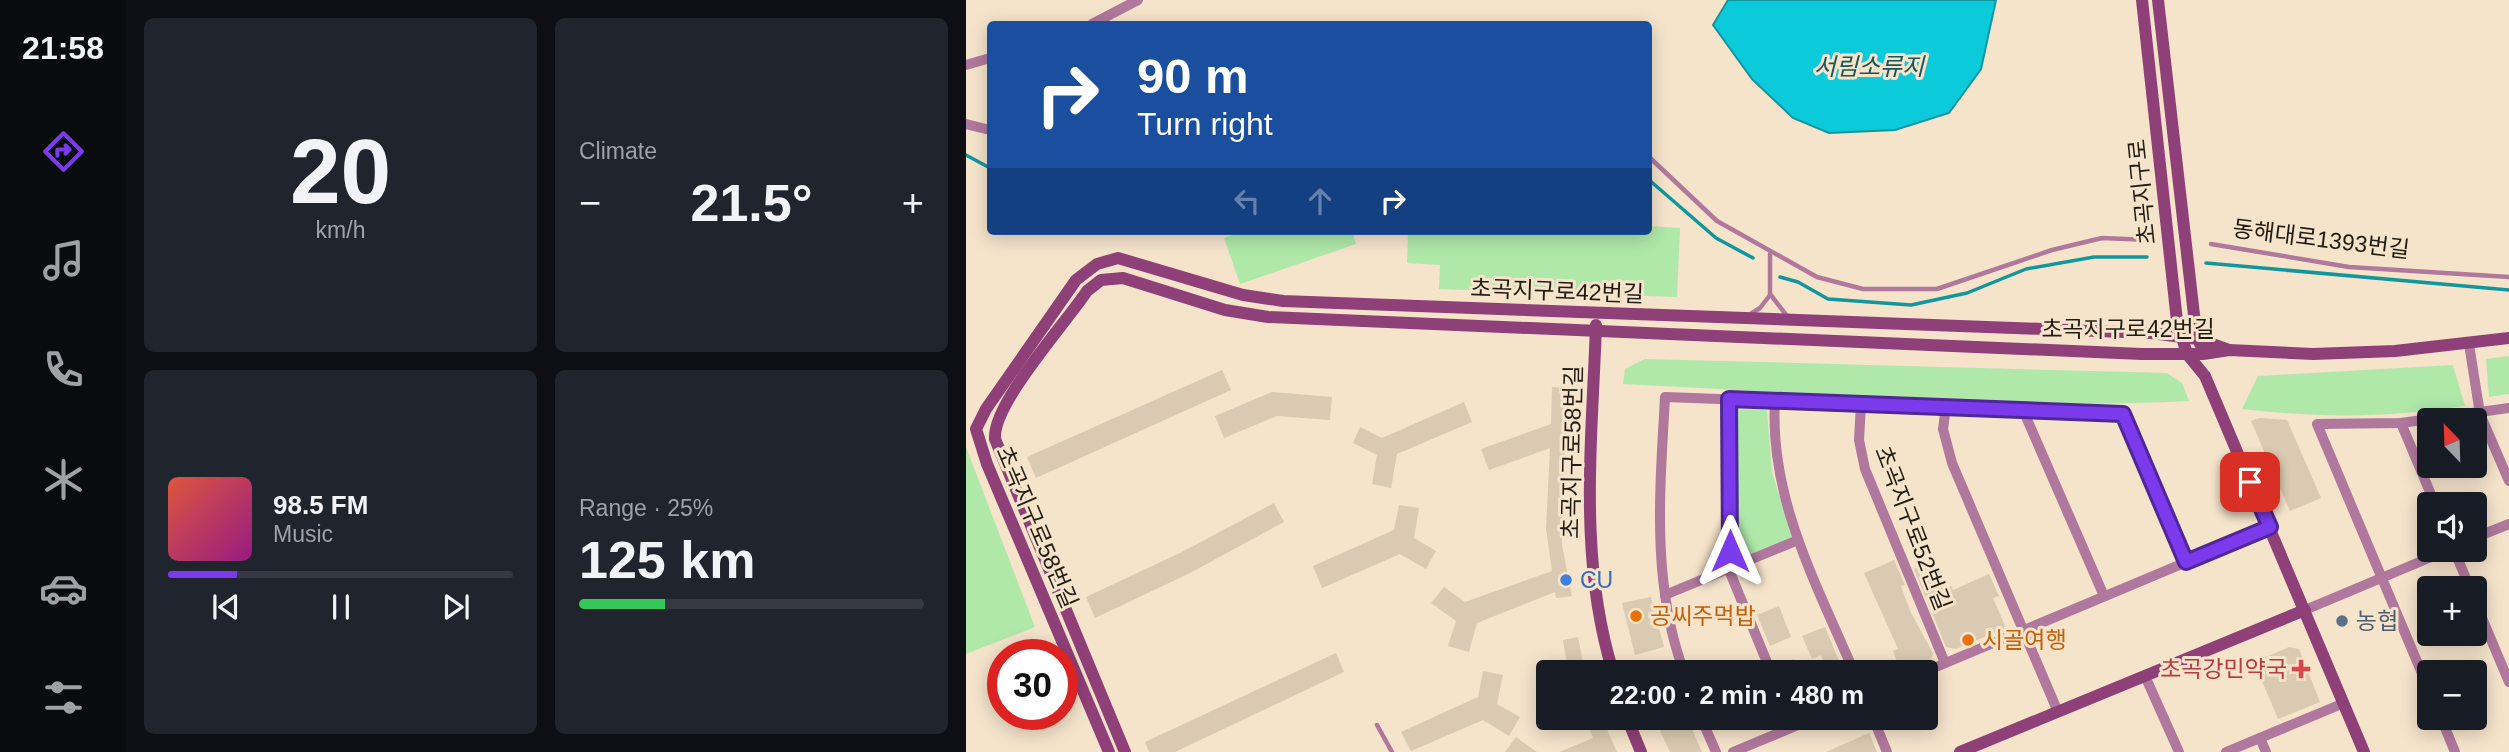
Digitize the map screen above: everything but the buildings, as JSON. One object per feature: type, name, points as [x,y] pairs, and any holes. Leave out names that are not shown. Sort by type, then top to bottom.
[{"type":"street","points":[[1098,21],[1138,0]]},
{"type":"street","name":"초곡지구로","points":[[2142,0],[2177,321],[2188,354],[2203,372],[2364,752]]},
{"type":"street","name":"초곡지구로","points":[[2158,0],[2203,354],[2203,372]]},
{"type":"street","points":[[966,65],[987,59]]},
{"type":"street","points":[[966,124],[987,129]]},
{"type":"street","name":"초곡지구로42번길","points":[[1097,264],[1118,258],[1132,260],[1243,295],[1283,301],[2078,330],[2199,339],[2229,350]]},
{"type":"street","name":"초곡지구로58번길","points":[[1097,264],[1076,280],[986,409],[976,429],[987,464],[1109,752]]},
{"type":"street","name":"초곡지구로42번길","points":[[1101,280],[1123,278],[1225,310],[1268,317],[2078,351],[2203,354],[2229,350]]},
{"type":"street","name":"초곡지구로58번길","points":[[1101,280],[1087,290],[1009,397],[994,430],[995,439],[1125,752]]},
{"type":"street","name":"초곡지구로58번길","points":[[1596,314],[1589,487],[1591,572],[1599,627],[1609,660]]},
{"type":"street","points":[[2078,330],[2078,351]]},
{"type":"street","points":[[2229,350],[2314,354],[2469,344],[2509,338]]},
{"type":"street","points":[[2469,344],[2479,408]]},
{"type":"street","points":[[1679,660],[1659,568],[1665,397],[2123,414],[2186,562]]},
{"type":"street","points":[[1729,399],[1729,570],[1765,660]]},
{"type":"street","points":[[1775,401],[1775,462],[1798,540],[1849,660]]},
{"type":"street","name":"초곡지구로52번길","points":[[1861,404],[1859,440],[1865,469],[1945,663]]},
{"type":"street","points":[[1945,407],[1943,429],[1946,446],[2058,712]]},
{"type":"street","points":[[2487,413],[2509,408]]},
{"type":"street","points":[[2023,410],[2104,596]]},
{"type":"street","points":[[2417,421],[2317,424],[2417,661]]},
{"type":"street","points":[[2401,423],[2430,492]]},
{"type":"street","points":[[2487,430],[2509,481]]},
{"type":"street","points":[[2487,533],[2509,524]]},
{"type":"street","points":[[1938,666],[2270,527]]},
{"type":"street","points":[[1665,595],[1798,540]]},
{"type":"street","points":[[1960,752],[2419,562]]},
{"type":"street","points":[[2487,630],[2509,682]]},
{"type":"street","points":[[2145,676],[2179,752]]},
{"type":"street","points":[[2226,752],[2344,703]]},
{"type":"street","points":[[1632,730],[1641,752]]},
{"type":"street","points":[[1706,730],[1716,752]]},
{"type":"street","points":[[1733,752],[1776,730]]},
{"type":"street","points":[[1878,730],[1887,752]]},
{"type":"street","points":[[2446,730],[2455,752]]},
{"type":"street","points":[[2260,738],[2266,752]]},
{"type":"lane","points":[[1652,160],[1717,221],[1817,277],[1863,289],[1910,291],[1949,285],[2052,250],[2102,238],[2150,240]]},
{"type":"lane","name":"동해대로1393번길","points":[[2211,244],[2349,267],[2509,277]]},
{"type":"lane","points":[[1770,253],[1770,294],[1776,305],[1791,320]]},
{"type":"lane","points":[[1743,318],[1760,308],[1770,294]]},
{"type":"lane","points":[[1377,725],[1392,752]]},
{"type":"green space","points":[[1652,226],[1680,228],[1677,297],[1439,289],[1440,265],[1407,263],[1408,235],[1652,235]]},
{"type":"green space","points":[[1233,235],[1353,235],[1356,244],[1240,284],[1224,238]]},
{"type":"green space","points":[[2509,356],[2509,394],[2489,397],[2486,359]]},
{"type":"green space","points":[[1645,359],[2167,373],[2182,383],[2189,401],[1977,402],[1623,384],[1625,369]]},
{"type":"green space","points":[[2453,365],[2465,406],[2417,408],[2417,412],[2407,413],[2353,415],[2242,409],[2258,376]]},
{"type":"green space","points":[[1732,409],[1767,410],[1772,472],[1792,537],[1736,560]]},
{"type":"green space","points":[[966,447],[1035,627],[1004,639],[987,639],[987,646],[966,654]]},
{"type":"water","name":"서림소류지","points":[[1728,0],[1996,0],[1981,69],[1949,113],[1895,130],[1829,133],[1793,118],[1752,79],[1713,25]]},
{"type":"waterway","points":[[966,155],[987,166]]},
{"type":"waterway","points":[[1652,182],[1716,238],[1753,258]]},
{"type":"waterway","points":[[1780,277],[1798,282],[1828,299],[1911,305],[1967,293],[2026,269],[2094,257],[2147,257]]},
{"type":"waterway","points":[[2206,263],[2509,290]]},
{"type":"place","name":"CU","points":[[1566,580]]},
{"type":"place","name":"공씨주먹밥","points":[[1636,616]]},
{"type":"place","name":"농협","points":[[2342,621]]},
{"type":"place","name":"시골여행","points":[[1968,640]]},
{"type":"place","name":"초곡강민약국","points":[[2301,669]]},
{"type":"route","points":[[1730,551],[1729,399],[2123,414],[2186,562],[2270,527],[2250,482]]}]
